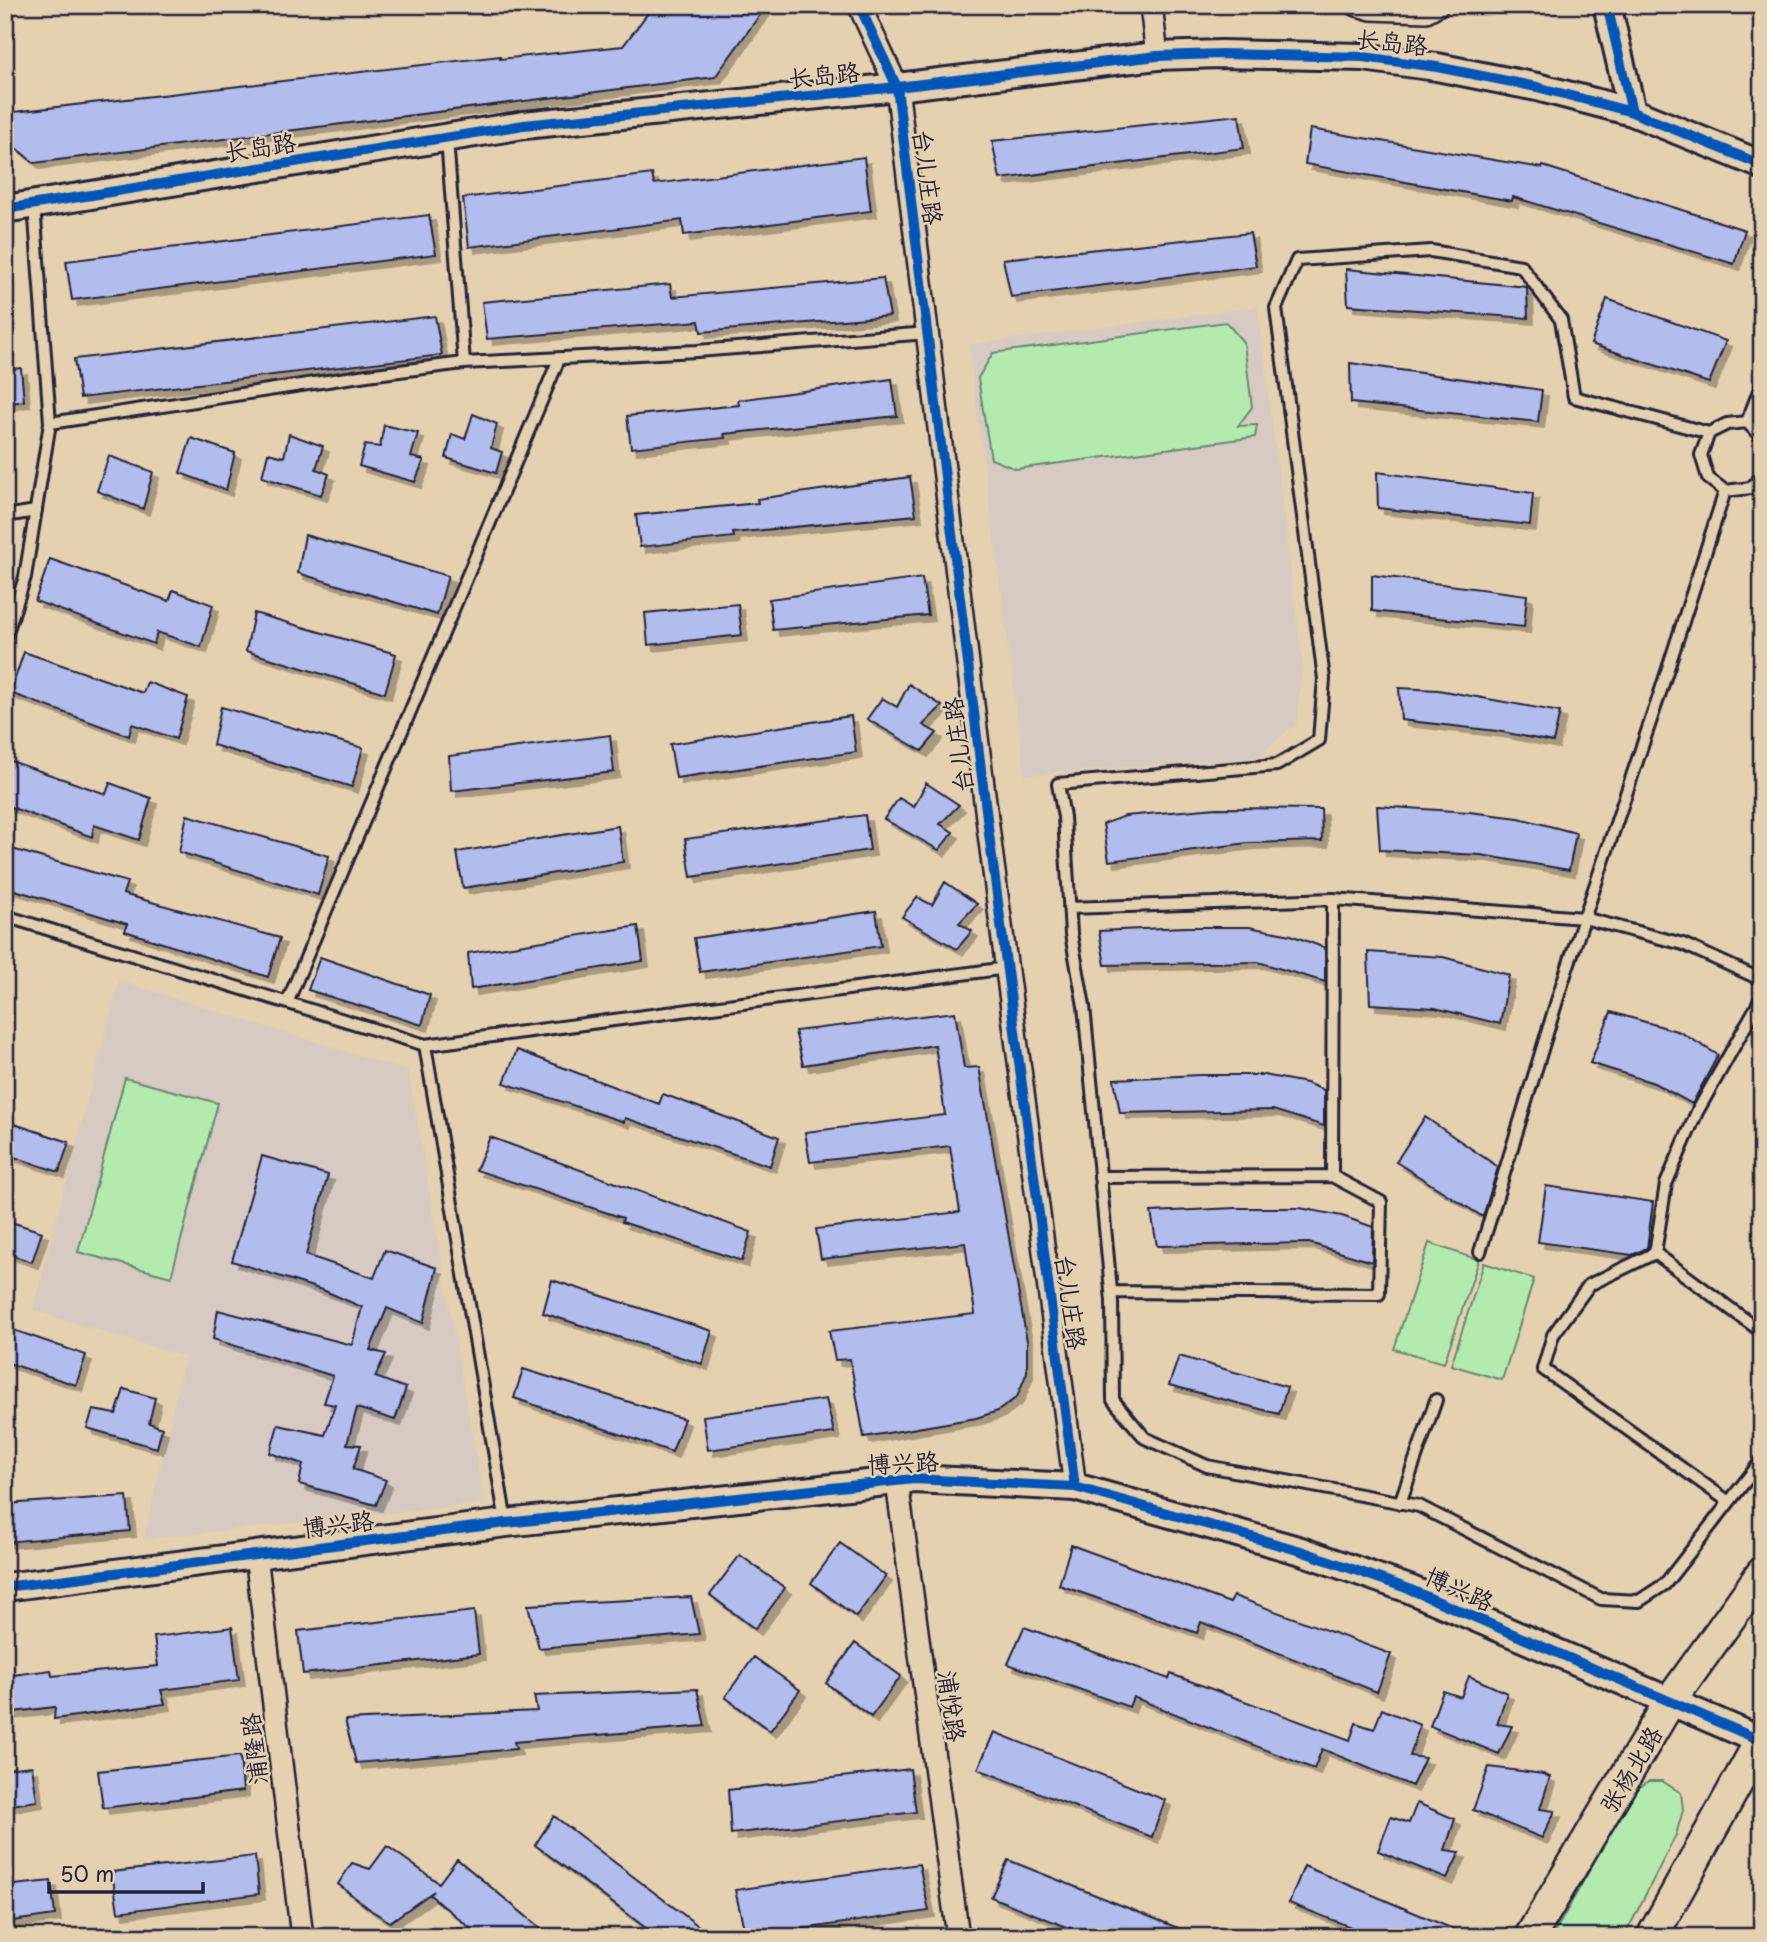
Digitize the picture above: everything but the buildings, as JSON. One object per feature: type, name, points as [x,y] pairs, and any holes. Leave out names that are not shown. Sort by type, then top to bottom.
[{"type":"main road","name":"张杨北路","points":[[1530,1937],[1669,1703],[1731,1612],[1762,1573]]},
{"type":"main road","points":[[1652,1937],[1761,1740]]},
{"type":"street","name":"台儿庄路","points":[[859,5],[897,87],[1075,1487]]},
{"type":"street","points":[[1150,5],[1157,56]]},
{"type":"street","points":[[1357,5],[1371,9],[1426,11],[1437,5]]},
{"type":"street","points":[[1607,5],[1632,112]]},
{"type":"street","name":"长岛路","points":[[5,209],[524,125],[897,87],[1157,56],[1233,54],[1363,57],[1450,69],[1537,87],[1632,112],[1762,165]]},
{"type":"street","name":"博兴路","points":[[5,1587],[506,1523],[914,1479],[1075,1487],[1300,1551],[1409,1589],[1669,1703],[1761,1740]]},
{"type":"street","name":"浦悦路","points":[[897,1482],[958,1937]]},
{"type":"street","name":"浦隆路","points":[[256,1555],[302,1937]]},
{"type":"lane","points":[[447,137],[464,363]]},
{"type":"lane","points":[[5,639],[25,577],[50,423],[34,205]]},
{"type":"lane","points":[[1747,422],[1727,424],[1709,433],[1574,397],[1561,320],[1521,266],[1431,251],[1297,260],[1276,308],[1324,679],[1319,740],[1277,765],[1058,784],[1064,817],[1071,934],[1084,1006],[1111,1292],[1113,1399],[1145,1438],[1207,1466],[1419,1506],[1601,1599],[1639,1601],[1665,1584],[1762,1460]]},
{"type":"lane","points":[[50,423],[464,363],[697,351],[928,333]]},
{"type":"lane","points":[[288,1003],[559,359]]},
{"type":"lane","points":[[1747,422],[1762,383]]},
{"type":"lane","points":[[1747,422],[1762,438]]},
{"type":"lane","points":[[1709,433],[1701,455],[1708,478],[1725,491],[1751,488],[1762,477]]},
{"type":"lane","points":[[1480,1252],[1584,918],[1725,491]]},
{"type":"lane","points":[[5,516],[36,511]]},
{"type":"lane","points":[[1069,908],[1333,899],[1584,918],[1683,943],[1762,980]]},
{"type":"lane","points":[[1332,1176],[1333,899]]},
{"type":"lane","points":[[5,915],[425,1045],[1007,968]]},
{"type":"lane","points":[[1655,1253],[1666,1184],[1697,1112],[1762,997]]},
{"type":"lane","points":[[425,1045],[506,1523]]},
{"type":"lane","points":[[1100,1177],[1332,1176],[1381,1202],[1379,1294],[1111,1292]]},
{"type":"lane","points":[[1655,1253],[1762,1332]]},
{"type":"lane","points":[[1655,1253],[1589,1285],[1553,1335],[1544,1369],[1729,1502]]},
{"type":"lane","points":[[1400,1503],[1436,1400]]},
{"type":"shaded area","points":[[1257,307],[1302,661],[1297,722],[1258,757],[1025,775],[969,345]]},
{"type":"shaded area","points":[[119,981],[408,1071],[484,1503],[144,1539],[185,1357],[33,1310]]},
{"type":"green space","points":[[1226,322],[1244,343],[1252,407],[1238,426],[1257,425],[1255,437],[1016,469],[991,459],[978,378],[993,353]]},
{"type":"green space","points":[[125,1078],[218,1103],[171,1277],[78,1252]]},
{"type":"green space","points":[[1429,1243],[1479,1260],[1444,1363],[1394,1349]]},
{"type":"green space","points":[[1484,1263],[1534,1279],[1502,1380],[1451,1365]]},
{"type":"green space","points":[[1649,1781],[1662,1781],[1681,1793],[1683,1810],[1676,1835],[1624,1937],[1552,1937],[1634,1791]]},
{"type":"cycle path","points":[[859,5],[897,87],[989,834],[1075,1487]]},
{"type":"cycle path","points":[[1607,5],[1632,112]]},
{"type":"cycle path","points":[[5,209],[524,125],[897,87],[1157,56],[1221,54],[1363,57],[1437,67],[1537,87],[1632,112],[1762,165]]},
{"type":"cycle path","points":[[5,1587],[506,1523],[914,1479],[1075,1487],[1301,1551],[1409,1589],[1762,1741]]}]
